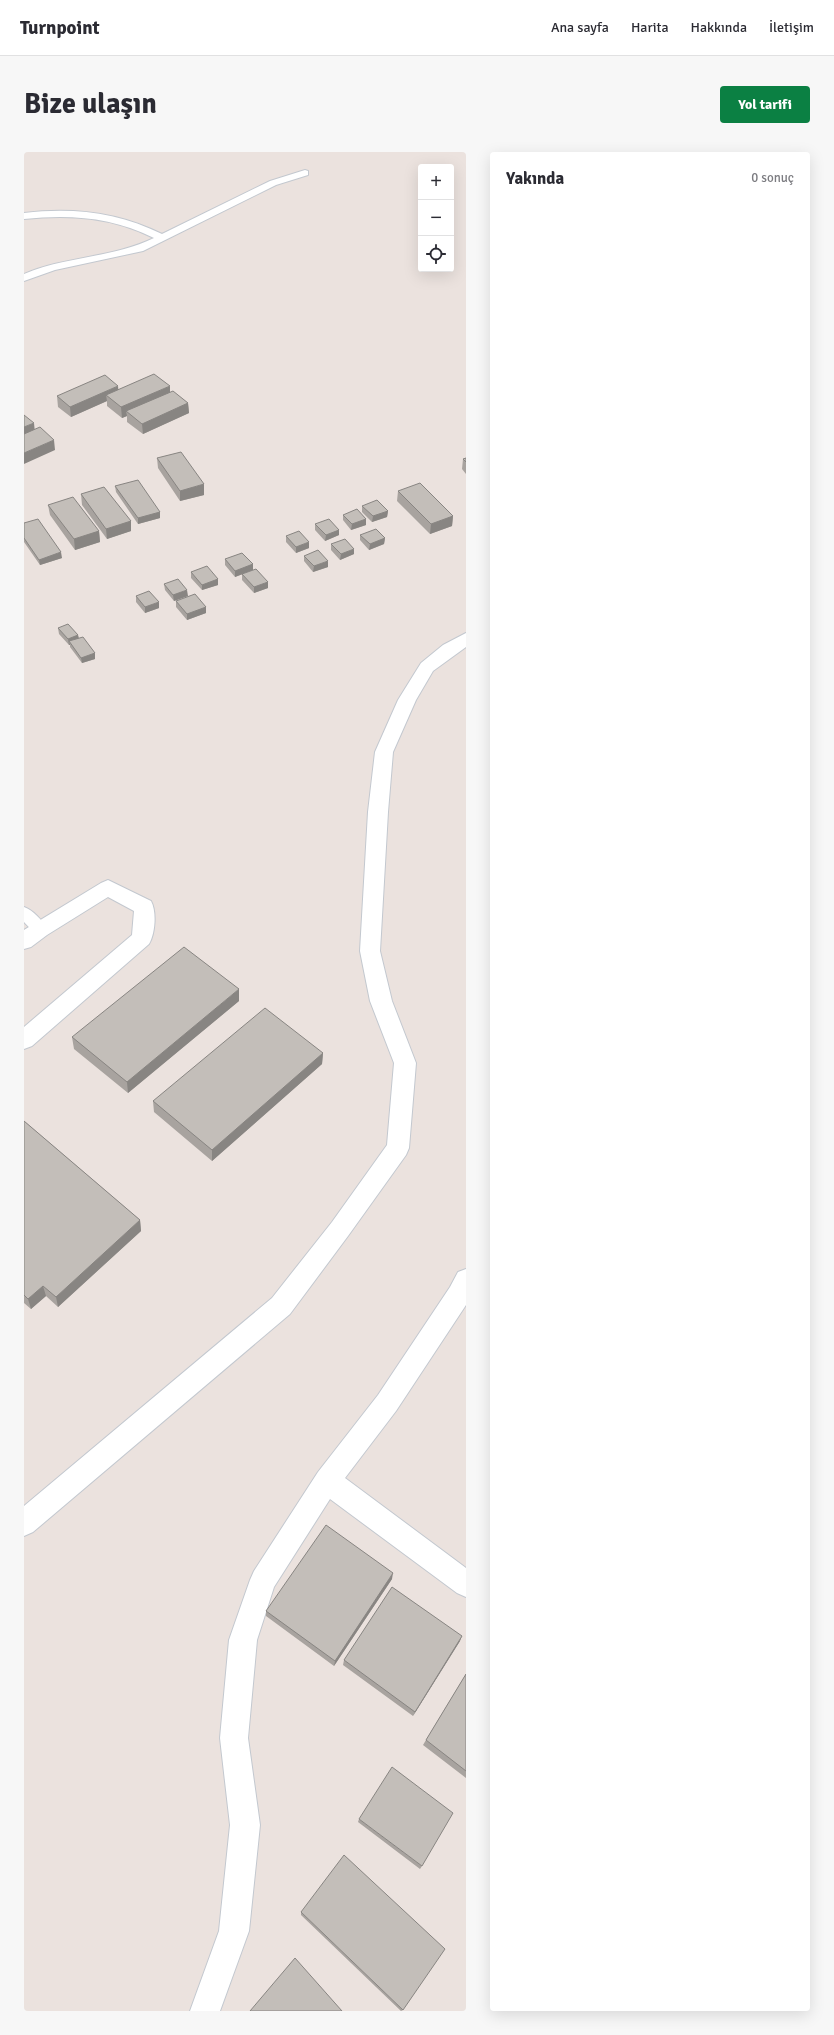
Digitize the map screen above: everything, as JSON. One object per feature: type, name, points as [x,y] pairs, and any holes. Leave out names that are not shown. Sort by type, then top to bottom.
[{"type":"street","points":[[24,1523],[281,1306],[340,1229],[398,1148],[405,1063],[382,1002],[370,951],[378,812],[384,752],[407,700],[427,667],[449,649],[466,639]]},
{"type":"street","points":[[24,1040],[142,938],[144,907],[108,888],[32,935]]},
{"type":"street","points":[[205,2011],[234,1931],[245,1825],[234,1738],[243,1640],[263,1580],[327,1481],[387,1403],[458,1295],[466,1280]]},
{"type":"street","points":[[327,1481],[466,1584]]},
{"type":"lane","points":[[24,278],[37,272],[117,256],[138,249],[273,183],[305,173]]},
{"type":"lane","points":[[24,216],[81,213],[130,224],[162,238]]},
{"type":"lane","points":[[24,913],[32,935]]},
{"type":"building","points":[[154,374],[170,386],[121,407],[106,395]]},
{"type":"building","points":[[105,375],[118,386],[70,407],[57,396]]},
{"type":"building","points":[[173,391],[188,403],[142,424],[126,411]]},
{"type":"building","points":[[24,415],[34,423],[24,427]]},
{"type":"building","points":[[40,427],[54,440],[24,453],[24,434]]},
{"type":"building","points":[[181,452],[204,484],[180,491],[157,458]]},
{"type":"building","points":[[138,480],[160,512],[138,518],[115,486]]},
{"type":"building","points":[[420,483],[453,516],[431,524],[398,491]]},
{"type":"building","points":[[104,487],[131,521],[106,529],[81,494]]},
{"type":"building","points":[[73,497],[99,531],[74,539],[48,505]]},
{"type":"building","points":[[377,500],[388,511],[373,516],[362,506]]},
{"type":"building","points":[[357,509],[366,519],[352,524],[343,515]]},
{"type":"building","points":[[38,519],[61,552],[39,560],[24,538],[24,523]]},
{"type":"building","points":[[329,519],[339,530],[326,535],[315,524]]},
{"type":"building","points":[[376,529],[385,538],[370,544],[360,535]]},
{"type":"building","points":[[299,531],[309,542],[296,547],[286,536]]},
{"type":"building","points":[[345,539],[354,549],[341,554],[331,544]]},
{"type":"building","points":[[318,550],[328,561],[314,566],[304,556]]},
{"type":"building","points":[[242,553],[253,564],[235,571],[225,559]]},
{"type":"building","points":[[207,566],[218,579],[202,585],[191,572]]},
{"type":"building","points":[[256,569],[268,582],[254,587],[242,574]]},
{"type":"building","points":[[178,579],[187,590],[173,595],[164,584]]},
{"type":"building","points":[[149,591],[159,602],[145,607],[136,596]]},
{"type":"building","points":[[195,594],[206,607],[187,614],[176,601]]},
{"type":"building","points":[[68,624],[78,635],[68,639],[58,628]]},
{"type":"building","points":[[83,637],[95,653],[81,658],[69,641]]},
{"type":"building","points":[[184,947],[239,989],[127,1082],[72,1037]]},
{"type":"building","points":[[265,1008],[323,1053],[212,1150],[153,1101]]},
{"type":"building","points":[[24,1121],[140,1220],[56,1297],[43,1286],[28,1299],[24,1295]]},
{"type":"building","points":[[326,1525],[393,1573],[335,1661],[266,1611]]},
{"type":"building","points":[[392,1587],[462,1636],[415,1712],[344,1660]]},
{"type":"building","points":[[466,1674],[466,1771],[426,1740]]},
{"type":"building","points":[[392,1767],[453,1813],[422,1866],[359,1819]]},
{"type":"building","points":[[344,1855],[445,1949],[403,2010],[301,1912]]},
{"type":"building","points":[[295,1958],[342,2011],[250,2011]]}]
